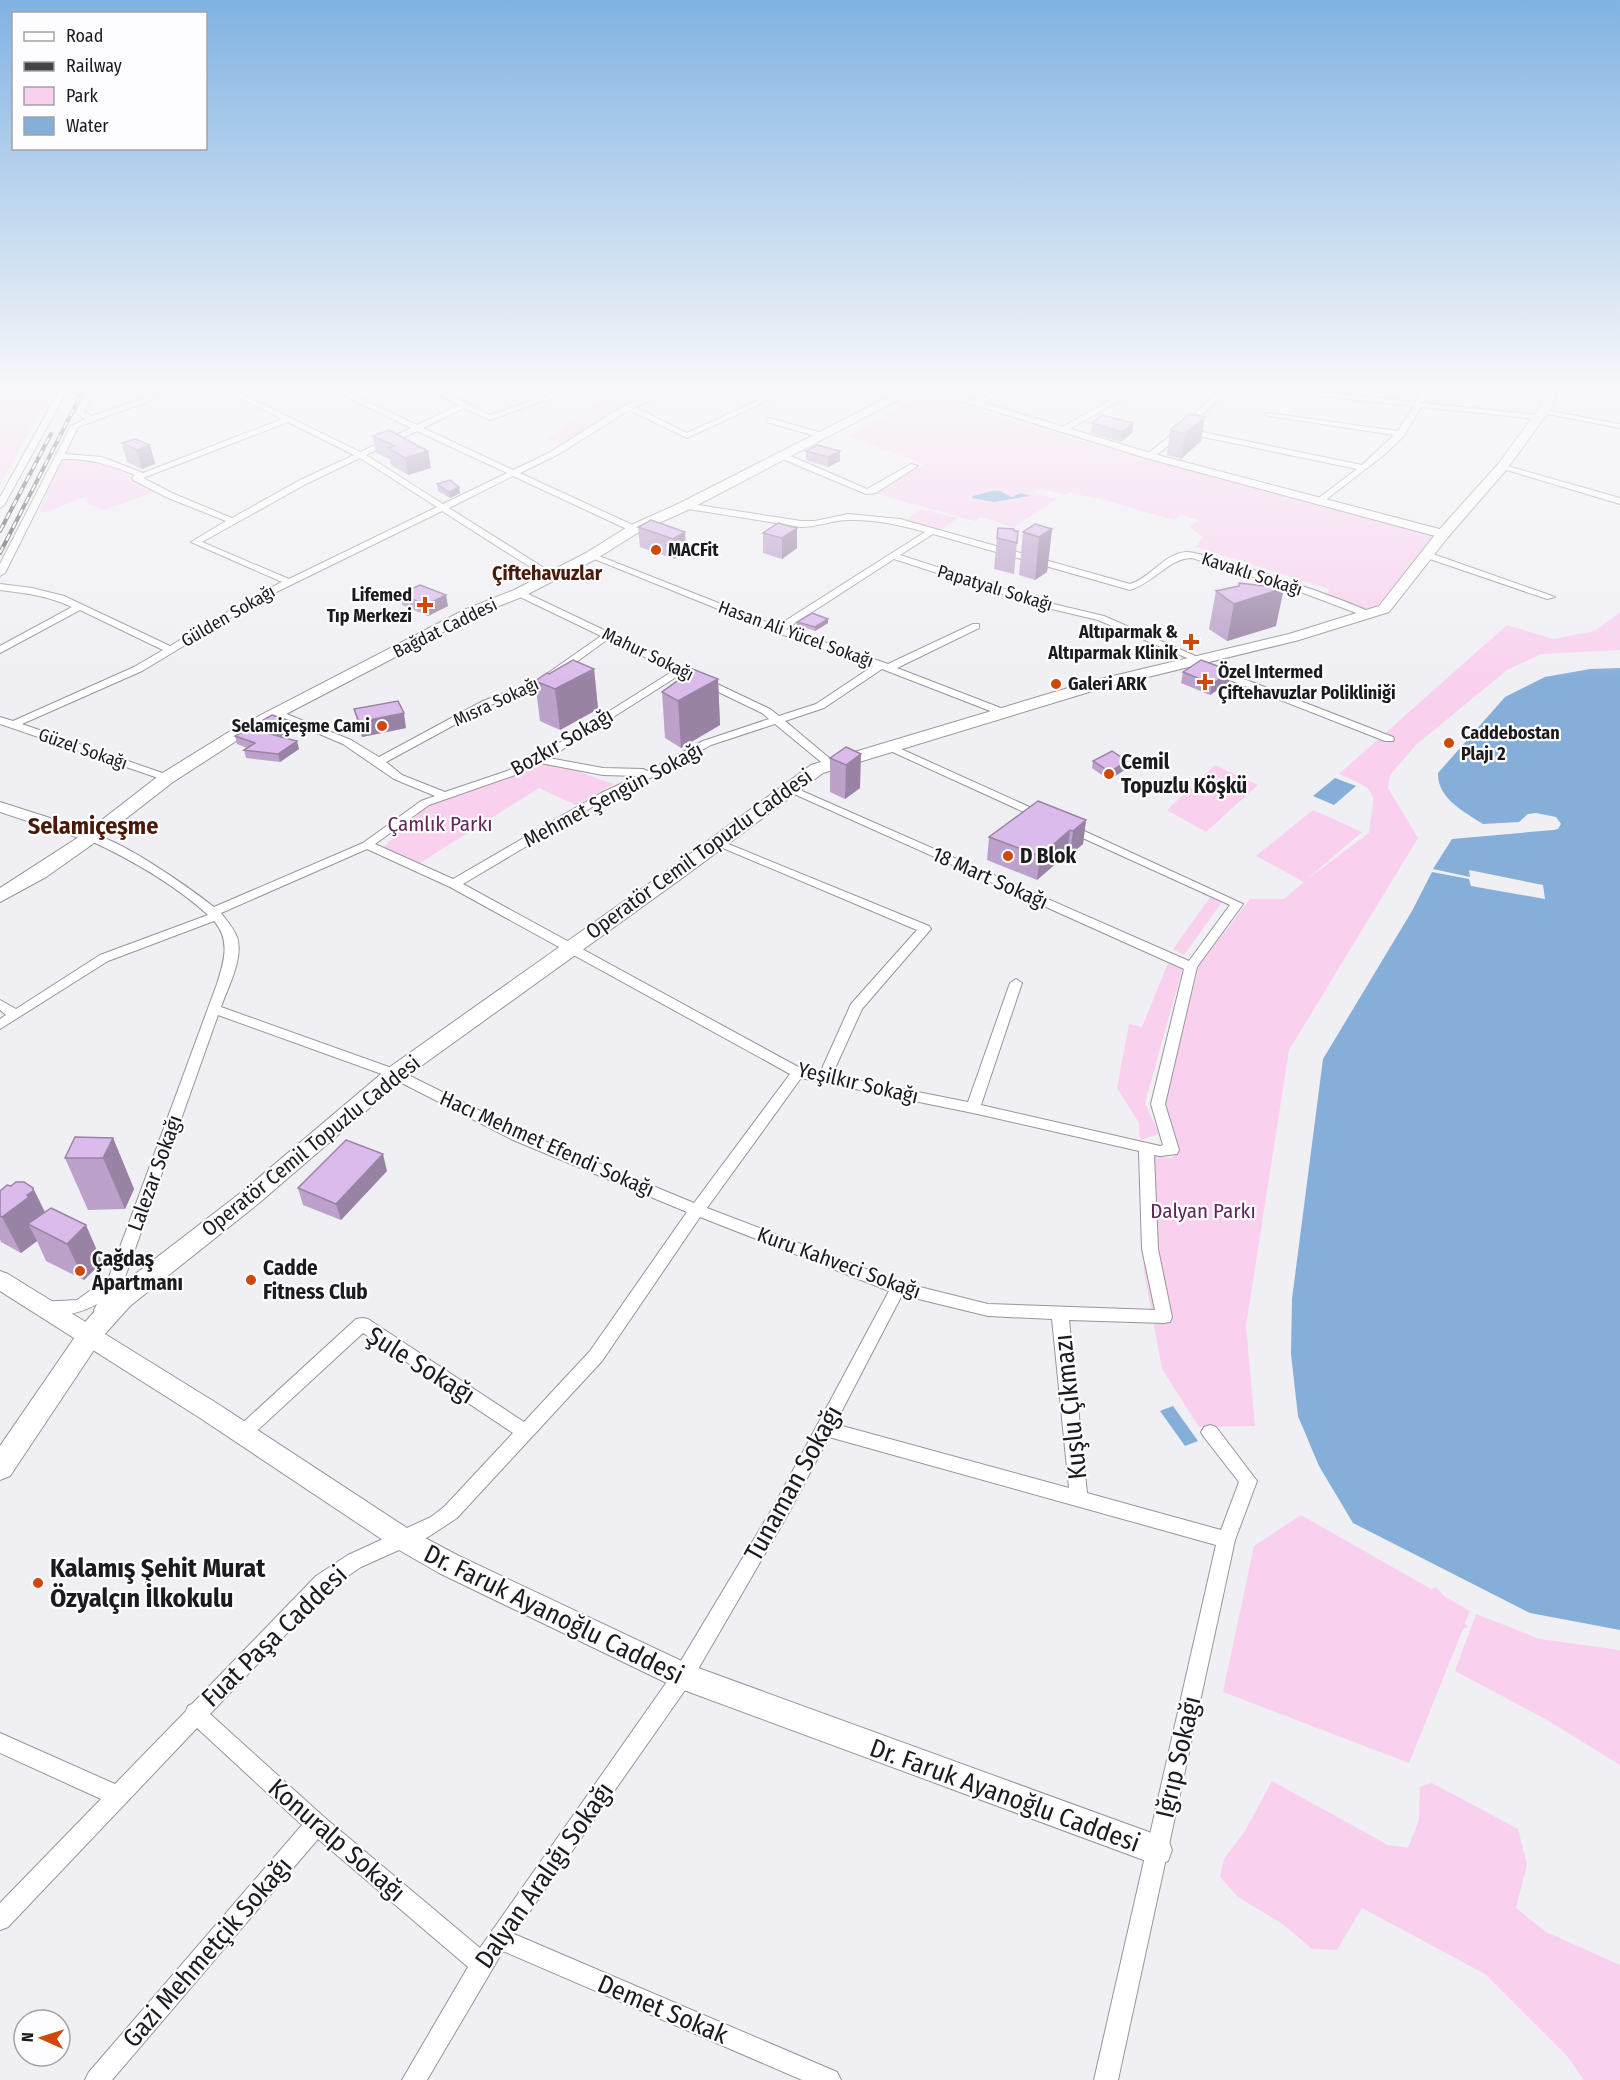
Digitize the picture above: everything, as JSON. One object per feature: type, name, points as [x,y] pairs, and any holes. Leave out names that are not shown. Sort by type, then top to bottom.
[{"type":"main road","name":"Bağdat Caddesi","points":[[0,896],[39,873],[91,837],[167,778],[201,755],[275,713],[469,613],[519,593],[591,556],[634,529],[720,488]]},
{"type":"main road","name":"Operatör Cemil Topuzlu Caddesi","points":[[0,1468],[108,1311],[126,1294],[259,1190],[395,1074],[818,769],[1099,683],[1294,637],[1370,615],[1384,609],[1443,534],[1484,488]]},
{"type":"main road","points":[[469,613],[541,570],[634,529]]},
{"type":"street","points":[[0,506],[10,488]]},
{"type":"street","points":[[0,573],[43,488]]},
{"type":"street","points":[[154,488],[233,521]]},
{"type":"street","points":[[289,582],[195,543],[291,488]]},
{"type":"street","points":[[412,488],[541,570]]},
{"type":"street","name":"Gülden Sokağı","points":[[12,724],[136,670],[246,604],[481,488]]},
{"type":"street","points":[[547,488],[634,529]]},
{"type":"street","points":[[857,488],[866,492],[878,488]]},
{"type":"street","points":[[1269,488],[1443,534]]},
{"type":"street","points":[[1320,502],[1336,488]]},
{"type":"street","points":[[1577,488],[1620,501]]},
{"type":"street","name":"Kavaklı Sokağı","points":[[685,506],[808,525],[848,517],[880,519],[932,531],[1130,586],[1139,585],[1178,555],[1193,555],[1301,589],[1370,615]]},
{"type":"street","points":[[778,630],[932,531]]},
{"type":"street","points":[[1427,555],[1550,597]]},
{"type":"street","name":"Hasan Ali Yücel Sokağı","points":[[591,556],[778,630],[885,667],[1002,712]]},
{"type":"street","name":"Papatyalı Sokağı","points":[[893,556],[1042,604],[1101,618],[1193,660],[1389,740]]},
{"type":"street","points":[[0,587],[40,592],[79,607],[170,650]]},
{"type":"street","name":"Mahur Sokağı","points":[[519,593],[766,711],[830,764]]},
{"type":"street","points":[[0,650],[79,607]]},
{"type":"street","name":"Mehmet Şengün Sokağı","points":[[454,884],[605,795],[659,770],[707,743],[824,704],[885,667],[976,626]]},
{"type":"street","name":"Mısra Sokağı","points":[[379,762],[487,703],[542,682],[608,635]]},
{"type":"street","name":"Bozkır Sokağı","points":[[0,1025],[104,958],[215,914],[367,845],[425,803],[511,773],[539,760],[681,670]]},
{"type":"street","points":[[275,713],[347,742],[404,780],[445,796]]},
{"type":"street","name":"Güzel Sokağı","points":[[0,720],[167,778]]},
{"type":"street","points":[[890,747],[1237,904],[1191,967]]},
{"type":"street","points":[[539,760],[589,771],[626,775],[659,770]]},
{"type":"street","name":"18 Mart Sokağı","points":[[789,789],[1191,967]]},
{"type":"street","points":[[0,807],[91,837],[118,849],[165,878],[215,914],[230,932],[232,942],[214,1009]]},
{"type":"street","points":[[717,843],[925,929],[856,1008],[824,1078]]},
{"type":"street","name":"Yeşilkır Sokağı","points":[[367,845],[454,884],[798,1073],[973,1108],[1160,1151],[1172,1150],[1158,1104],[1191,967]]},
{"type":"street","points":[[973,1108],[1016,983]]},
{"type":"street","points":[[0,1004],[16,1015]]},
{"type":"street","name":"Hacı Mehmet Efendi Sokağı","points":[[214,1009],[395,1074],[518,1136],[697,1210]]},
{"type":"street","name":"Lalezar Sokağı","points":[[91,1335],[118,1274],[214,1009]]},
{"type":"street","name":"Fuat Paşa Caddesi","points":[[0,1919],[195,1713],[329,1576],[352,1561],[443,1518],[525,1432],[596,1356],[697,1210],[798,1073]]},
{"type":"street","name":"Kuru Kahveci Sokağı","points":[[697,1210],[898,1288],[988,1310],[1164,1317],[1150,1249],[1146,1148]]},
{"type":"street","points":[[36,1304],[62,1309],[79,1307],[98,1296],[118,1274]]},
{"type":"street","name":"Dr. Faruk Ayanoğlu Caddesi","points":[[0,1280],[36,1304],[91,1335],[401,1538],[448,1564],[683,1676],[1157,1850]]},
{"type":"street","name":"Tunaman Sokağı","points":[[683,1676],[781,1509],[898,1288]]},
{"type":"street","name":"Kuşlu Çıkmazı","points":[[1060,1314],[1079,1500]]},
{"type":"street","name":"Şule Sokağı","points":[[243,1433],[362,1324],[525,1432]]},
{"type":"street","points":[[824,1428],[1226,1540]]},
{"type":"street","name":"Iğrıp Sokağı","points":[[1106,2080],[1226,1540],[1248,1481],[1210,1432]]},
{"type":"street","name":"Dalyan Aralığı Sokağı","points":[[414,2080],[498,1938],[683,1676]]},
{"type":"street","name":"Konuralp Sokağı","points":[[195,1713],[317,1824],[481,1964]]},
{"type":"street","points":[[0,1743],[117,1795]]},
{"type":"street","name":"Gazi Mehmetçik Sokağı","points":[[97,2080],[317,1824]]},
{"type":"street","name":"Demet Sokak","points":[[498,1938],[829,2080]]},
{"type":"green space","points":[[49,488],[146,488],[154,492],[104,510],[88,504],[87,496],[47,512],[39,512]]},
{"type":"green space","points":[[885,488],[1040,488],[1034,493],[1057,499],[1014,527],[980,517],[975,521],[876,494]]},
{"type":"green space","points":[[1040,488],[1260,488],[1435,534],[1412,567],[1374,609],[1367,611],[1326,596],[1329,589],[1196,547],[1203,537],[1190,527],[1198,520],[1181,515],[1174,520],[1069,492],[1065,495]]},
{"type":"green space","points":[[921,509],[958,518],[940,530],[905,520]]},
{"type":"green space","name":"Dalyan Parkı","points":[[1620,612],[1620,650],[1541,654],[1507,670],[1416,745],[1390,775],[1388,788],[1418,838],[1289,1050],[1246,1326],[1255,1426],[1199,1427],[1162,1369],[1144,1271],[1140,1153],[1171,1158],[1177,1154],[1177,1144],[1164,1109],[1199,965],[1250,899],[1284,899],[1304,882],[1256,856],[1313,810],[1362,832],[1306,880],[1369,833],[1372,794],[1363,785],[1339,774],[1507,625],[1553,639],[1595,631]]},
{"type":"green space","name":"Çamlık Parkı","points":[[537,762],[565,767],[614,784],[576,805],[539,788],[420,863],[384,847],[428,805]]},
{"type":"green space","points":[[1215,765],[1258,785],[1206,832],[1167,810]]},
{"type":"green space","points":[[1211,896],[1222,902],[1184,955],[1173,949]]},
{"type":"green space","points":[[1168,963],[1182,970],[1145,1103],[1159,1134],[1140,1140],[1139,1123],[1117,1088],[1129,1024],[1142,1027]]},
{"type":"green space","points":[[1301,1515],[1431,1589],[1436,1587],[1444,1596],[1470,1611],[1465,1623],[1468,1627],[1463,1629],[1409,1763],[1223,1692],[1254,1546]]},
{"type":"green space","points":[[1476,1614],[1540,1639],[1620,1650],[1620,1765],[1547,1720],[1455,1671]]},
{"type":"green space","points":[[1272,1781],[1388,1845],[1408,1848],[1419,1820],[1420,1787],[1432,1783],[1518,1829],[1527,1865],[1516,1908],[1546,1932],[1620,1965],[1620,2080],[1584,2080],[1567,2056],[1485,1974],[1362,1908],[1337,1950],[1312,1949],[1281,1923],[1238,1897],[1220,1877],[1224,1859],[1245,1831]]},
{"type":"water","points":[[992,491],[1000,491],[1012,497],[1021,493],[1030,496],[994,502],[972,498]]},
{"type":"water","points":[[1620,668],[1620,1630],[1530,1613],[1353,1523],[1319,1466],[1298,1416],[1291,1354],[1292,1299],[1323,1059],[1412,911],[1432,872],[1469,879],[1471,886],[1545,899],[1543,885],[1469,870],[1470,877],[1433,869],[1452,839],[1553,830],[1558,829],[1561,824],[1556,817],[1536,813],[1528,814],[1519,822],[1483,824],[1460,809],[1447,797],[1439,782],[1438,773],[1505,697],[1545,677],[1590,669]]},
{"type":"water","points":[[1335,778],[1356,786],[1334,805],[1313,796]]},
{"type":"water","points":[[1173,1406],[1198,1441],[1185,1446],[1160,1411]]},
{"type":"building","points":[[443,488],[457,488],[449,492]]},
{"type":"building","points":[[651,520],[685,532],[673,539],[638,527]]},
{"type":"building","points":[[778,523],[797,528],[782,538],[763,533]]},
{"type":"building","points":[[1035,524],[1052,529],[1039,537],[1023,532]]},
{"type":"building","points":[[998,528],[1018,531],[1017,543],[997,538]]},
{"type":"building","points":[[1239,583],[1284,588],[1234,604],[1216,591],[1239,586]]},
{"type":"building","points":[[420,585],[446,595],[426,605],[400,594]]},
{"type":"building","points":[[812,613],[828,619],[815,627],[797,622]]},
{"type":"building","points":[[573,660],[594,669],[555,689],[535,681],[547,673]]},
{"type":"building","points":[[1201,660],[1231,671],[1212,684],[1183,672]]},
{"type":"building","points":[[690,668],[718,679],[678,701],[662,692],[684,676],[679,674]]},
{"type":"building","points":[[398,701],[404,713],[359,722],[354,709]]},
{"type":"building","points":[[272,715],[290,721],[270,734],[297,741],[278,754],[244,750],[255,743],[235,736]]},
{"type":"building","points":[[846,747],[861,754],[846,765],[830,758]]},
{"type":"building","points":[[1112,751],[1127,761],[1110,772],[1093,761]]},
{"type":"building","points":[[1038,801],[1086,820],[1073,831],[1070,830],[1040,856],[989,837]]},
{"type":"building","points":[[75,1137],[113,1138],[103,1158],[65,1158]]},
{"type":"building","points":[[346,1140],[383,1154],[336,1204],[298,1188]]},
{"type":"building","points":[[16,1182],[24,1182],[33,1188],[33,1191],[27,1195],[29,1197],[2,1217],[0,1216],[0,1191]]},
{"type":"building","points":[[51,1208],[86,1225],[67,1244],[28,1224]]},
{"type":"railway","points":[[0,531],[23,488]]},
{"type":"railway","points":[[0,553],[33,488]]},
{"type":"place","name":"MACFit","points":[[656,550]]},
{"type":"place","name":"Lifemed Tıp Merkezi","points":[[425,605]]},
{"type":"place","name":"Altıparmak & Altıparmak Klinik","points":[[1191,642]]},
{"type":"place","name":"Özel Intermed Çiftehavuzlar Polikliniği","points":[[1205,682]]},
{"type":"place","name":"Galeri ARK","points":[[1056,684]]},
{"type":"place","name":"Selamiçeşme Cami","points":[[382,726]]},
{"type":"place","name":"Caddebostan Plajı 2","points":[[1449,743]]},
{"type":"place","name":"Cemil Topuzlu Köşkü","points":[[1109,774]]},
{"type":"place","name":"D Blok","points":[[1008,856]]},
{"type":"place","name":"Çağdaş Apartmanı","points":[[80,1271]]},
{"type":"place","name":"Cadde Fitness Club","points":[[251,1280]]},
{"type":"place","name":"Kalamış Şehit Murat Özyalçın İlkokulu","points":[[38,1583]]},
{"type":"district","name":"Çiftehavuzlar","points":[[547,573]]},
{"type":"district","name":"Selamiçeşme","points":[[93,826]]}]
